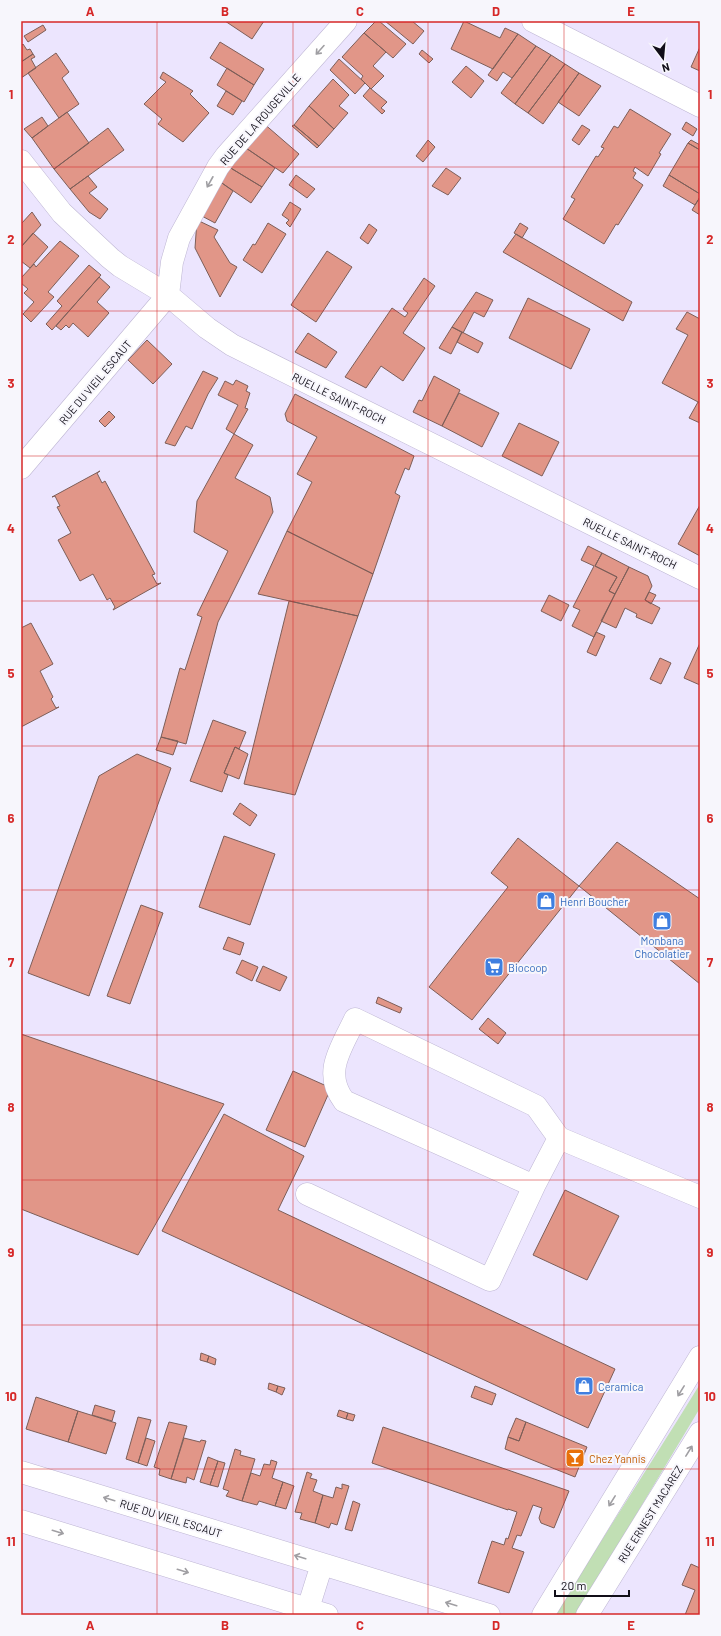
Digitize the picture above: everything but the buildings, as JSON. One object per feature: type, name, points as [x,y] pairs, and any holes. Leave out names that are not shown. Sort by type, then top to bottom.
[{"type":"street","name":"RUE DE LA ROUGEVILLE","points":[[168,295],[172,262],[179,238],[218,167],[235,144],[346,21]]},
{"type":"street","points":[[533,21],[558,26],[700,106]]},
{"type":"street","name":"RUELLE SAINT-ROCH","points":[[21,161],[50,201],[76,228],[120,266],[168,295],[207,328],[232,345],[700,578]]},
{"type":"street","name":"RUE DU VIEIL ESCAUT","points":[[21,468],[168,295]]},
{"type":"street","points":[[534,1186],[344,1101],[336,1086],[334,1070],[336,1060],[355,1019],[536,1106],[559,1138],[700,1197]]},
{"type":"street","points":[[307,1194],[490,1280],[534,1186],[559,1138]]},
{"type":"street","points":[[543,1615],[700,1357]]},
{"type":"street","name":"RUE ERNEST MACAREZ","points":[[587,1615],[700,1432]]},
{"type":"street","name":"RUE DU VIEIL ESCAUT","points":[[21,1472],[488,1615]]},
{"type":"street","points":[[21,1521],[314,1613],[322,1564]]},
{"type":"green space","points":[[700,1384],[700,1408],[576,1615],[556,1615],[591,1557]]},
{"type":"place","name":"Henri Boucher","points":[[546,901]]},
{"type":"place","name":"Monbana Chocolatier","points":[[662,921]]},
{"type":"place","name":"Biocoop","points":[[494,967]]},
{"type":"place","name":"Ceramica","points":[[584,1386]]},
{"type":"place","name":"Chez Yannis","points":[[575,1458]]}]
